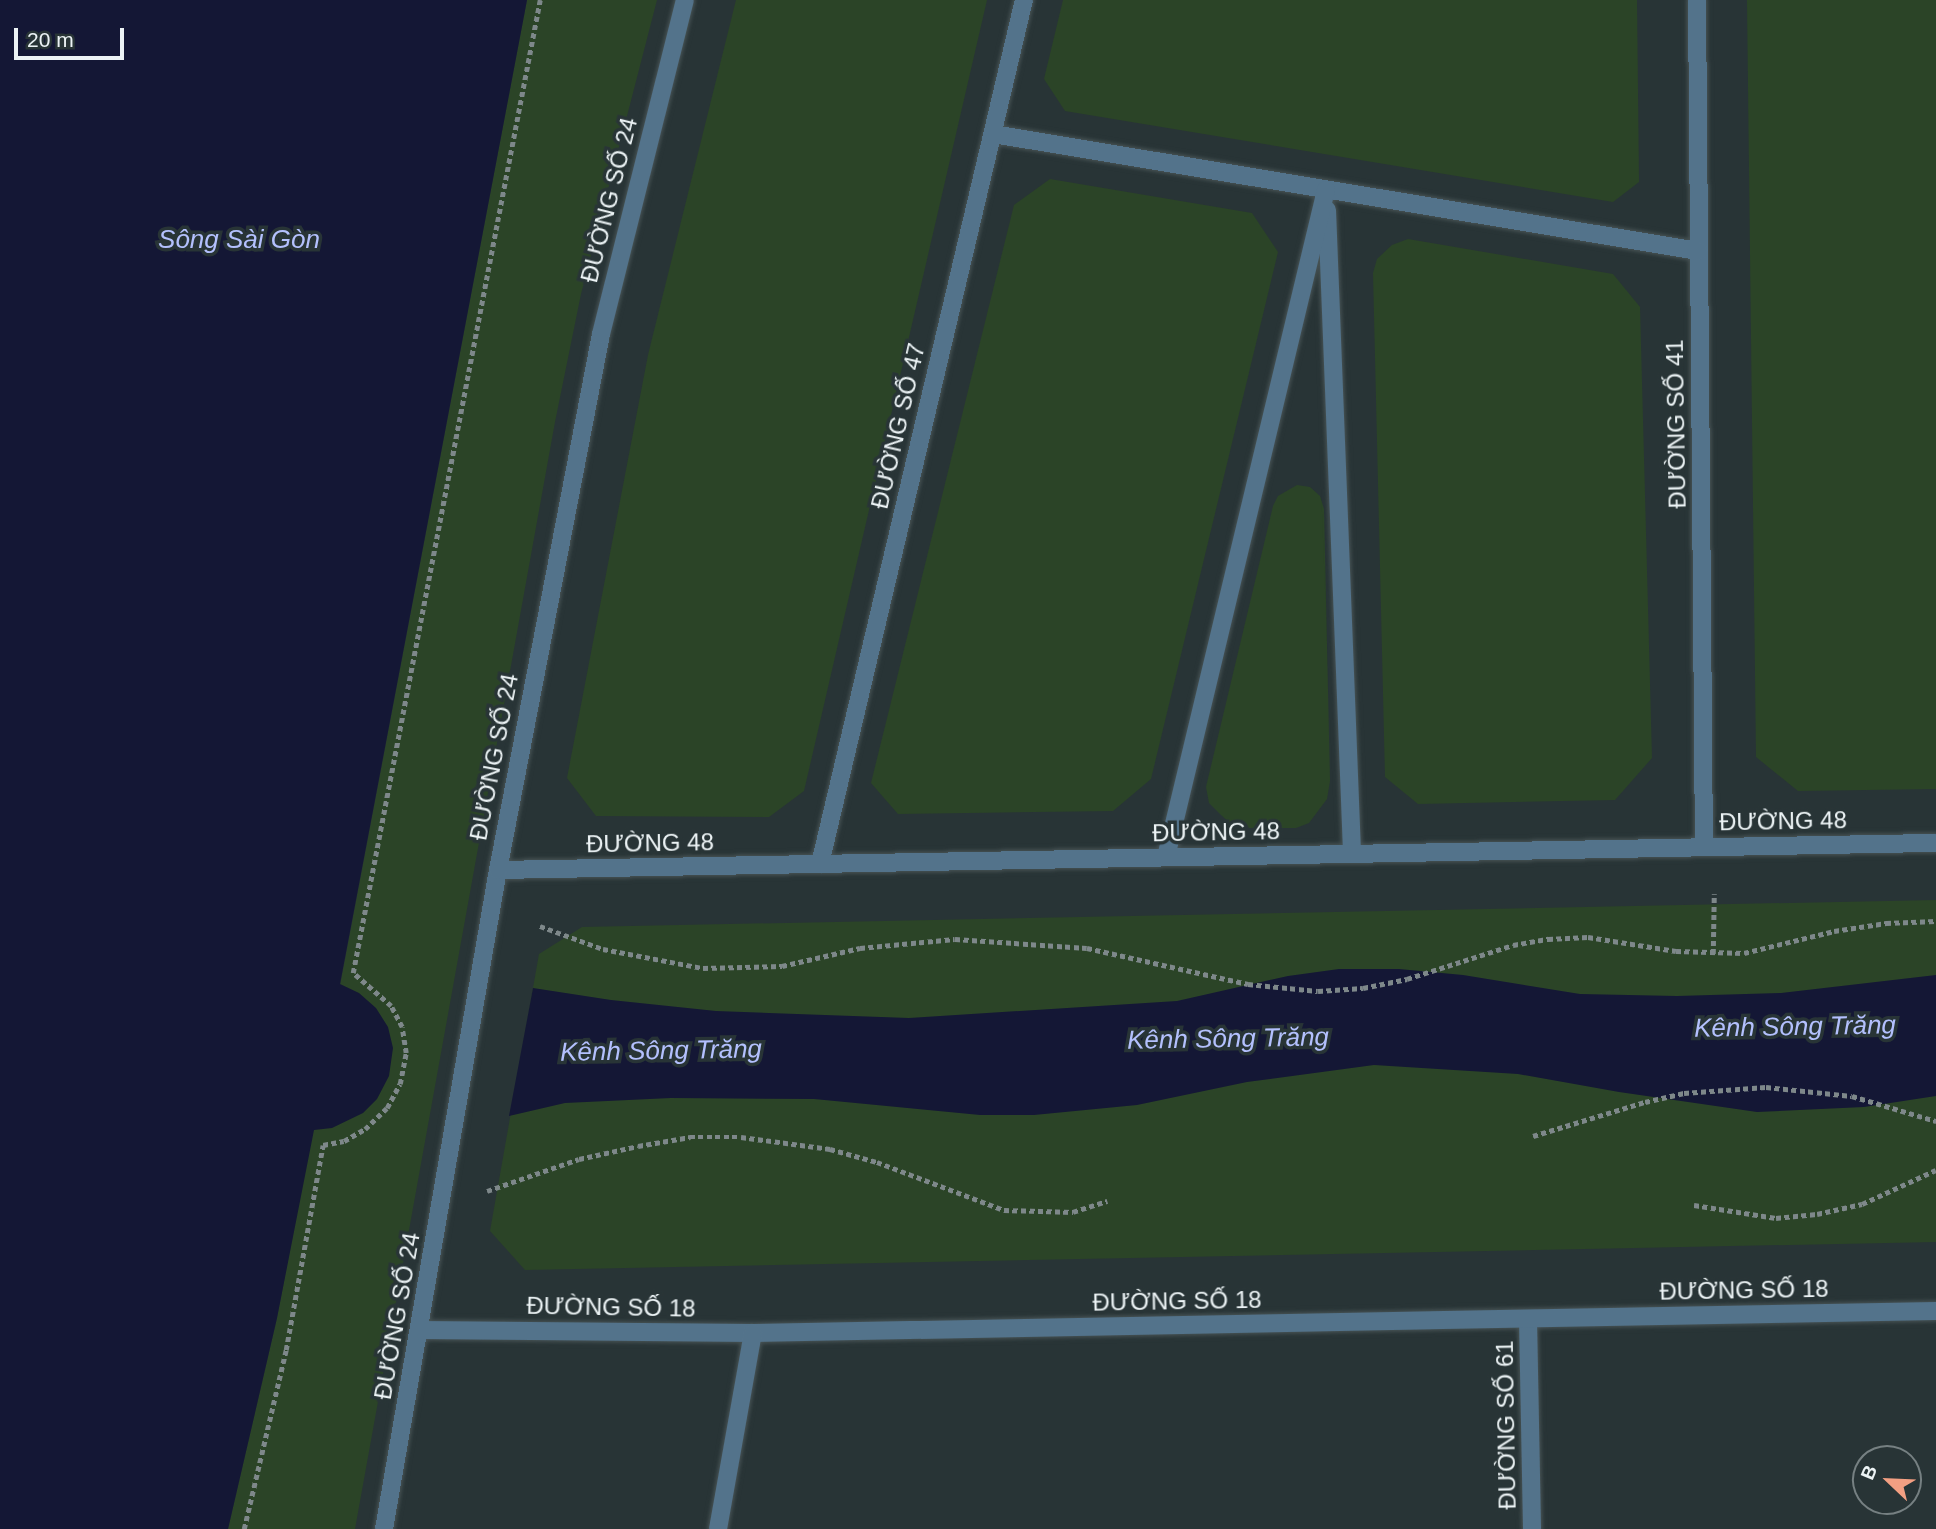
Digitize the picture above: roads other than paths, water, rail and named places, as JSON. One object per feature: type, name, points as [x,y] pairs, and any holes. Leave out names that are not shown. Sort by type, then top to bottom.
[{"type":"street","name":"ĐƯỜNG SỐ 24","points":[[384,1529],[498,870],[601,334],[685,0]]},
{"type":"street","name":"ĐƯỜNG SỐ 47","points":[[820,864],[1024,0]]},
{"type":"street","name":"ĐƯỜNG SỐ 41","points":[[1697,0],[1704,848]]},
{"type":"street","points":[[993,134],[1698,251]]},
{"type":"street","points":[[1326,190],[1352,853]]},
{"type":"street","points":[[1166,857],[1326,190]]},
{"type":"street","name":"ĐƯỜNG 48","points":[[498,870],[1936,843]]},
{"type":"street","name":"ĐƯỜNG SỐ 18","points":[[419,1330],[753,1333],[1936,1311]]},
{"type":"street","name":"ĐƯỜNG SỐ 61","points":[[1528,1319],[1532,1529]]},
{"type":"street","points":[[718,1529],[753,1333]]},
{"type":"water","name":"Sông Sài Gòn","points":[[0,0],[527,0],[340,984],[359,993],[376,1008],[388,1027],[393,1048],[389,1076],[377,1099],[363,1113],[332,1128],[314,1130],[277,1318],[228,1529],[0,1529]]},
{"type":"water","name":"Kênh Sông Trăng","points":[[1339,969],[1399,969],[1463,975],[1580,994],[1677,996],[1781,993],[1936,975],[1936,1096],[1864,1107],[1757,1112],[1518,1074],[1374,1065],[1247,1082],[1137,1105],[1034,1115],[980,1115],[814,1099],[671,1098],[565,1103],[509,1116],[533,988],[611,1000],[716,1011],[909,1018],[1177,1001],[1288,976]]}]
